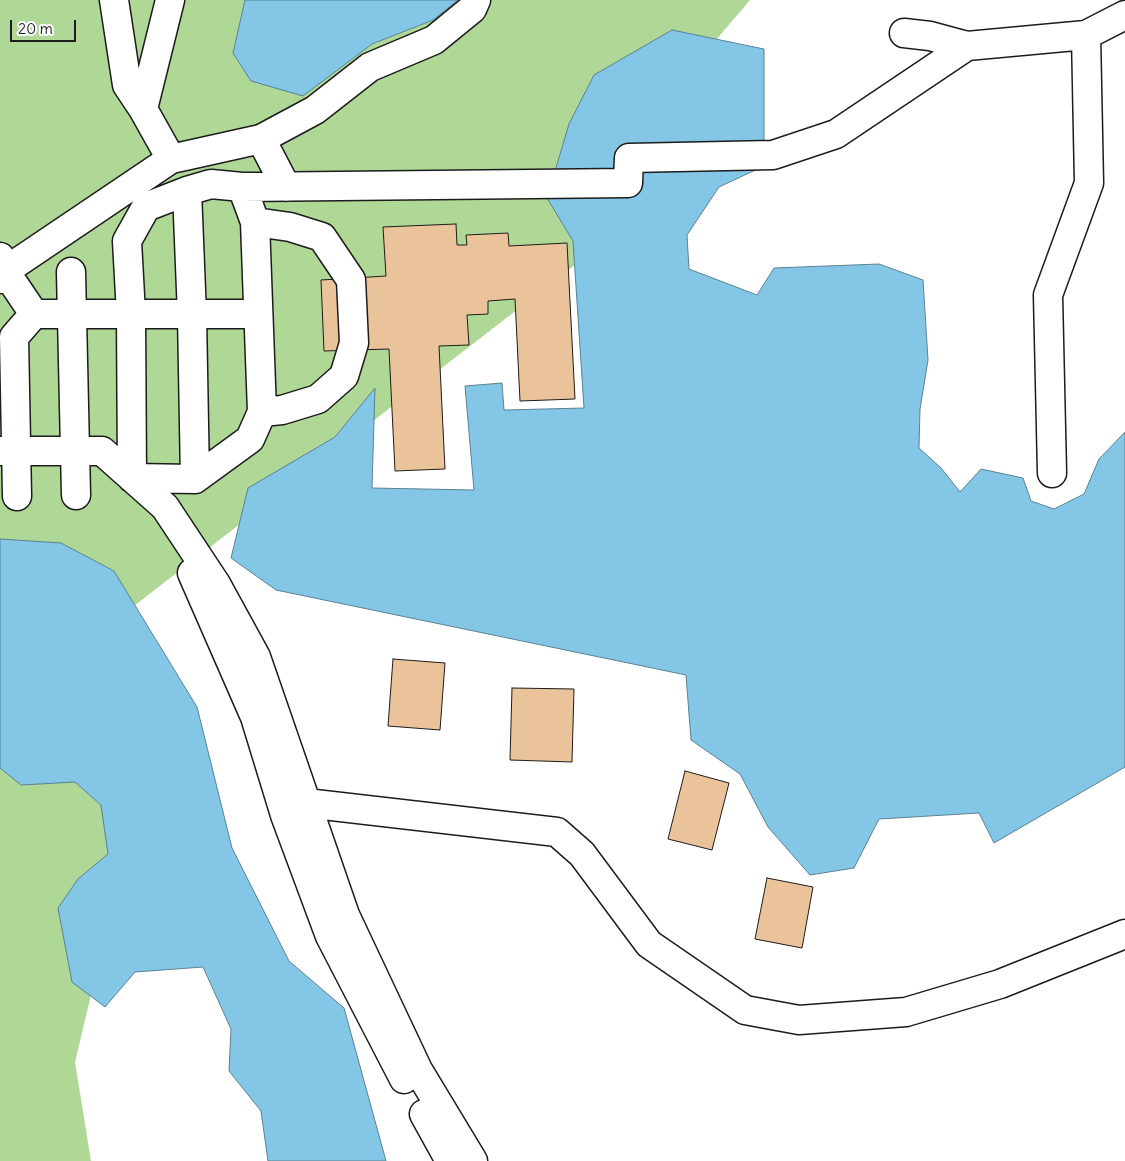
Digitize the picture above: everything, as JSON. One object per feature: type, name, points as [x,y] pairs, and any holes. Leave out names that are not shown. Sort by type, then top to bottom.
[{"type":"street","points":[[114,0],[127,85],[144,109],[171,159]]},
{"type":"street","points":[[144,109],[170,0]]},
{"type":"street","points":[[34,314],[2,269],[171,159],[261,140],[315,110],[370,68],[434,40],[472,9],[476,0]]},
{"type":"street","points":[[904,33],[930,36],[967,46],[1086,35],[1125,15]]},
{"type":"street","points":[[1052,473],[1048,295],[1089,183],[1086,35]]},
{"type":"street","points":[[132,478],[131,314],[128,241],[146,208],[186,190],[211,184],[242,188],[541,182],[628,183],[629,158],[773,155],[836,134],[967,46]]},
{"type":"street","points":[[261,140],[286,187]]},
{"type":"street","points":[[132,478],[195,479],[250,439],[262,412],[255,222],[242,188]]},
{"type":"street","points":[[186,190],[192,315],[195,479]]},
{"type":"street","points":[[255,222],[290,227],[322,237],[351,280],[354,343],[344,376],[318,399],[282,410],[262,412]]},
{"type":"street","points":[[71,272],[76,495]]},
{"type":"street","points":[[34,314],[72,316],[258,314]]},
{"type":"street","points":[[17,496],[8,451],[14,336],[34,314]]},
{"type":"street","points":[[8,451],[102,451],[165,507],[216,584],[256,657],[330,936],[392,1057],[450,1161]]},
{"type":"street","points":[[296,809],[557,832],[582,854],[649,944],[745,1010],[799,1020],[906,1012],[1000,984],[1125,934]]},
{"type":"street","points":[[296,809],[418,1070],[473,1161]]},
{"type":"green space","points":[[0,0],[750,0],[687,74],[615,234],[121,616],[139,794],[75,1062],[91,1161],[0,1161]]},
{"type":"water","points":[[245,0],[458,0],[433,20],[372,44],[303,96],[251,81],[233,53]]},
{"type":"water","points":[[672,30],[764,49],[764,166],[719,187],[687,235],[689,269],[757,295],[774,268],[879,264],[923,280],[928,360],[920,409],[919,448],[941,468],[960,492],[981,469],[1023,478],[1031,501],[1054,509],[1084,494],[1099,459],[1125,432],[1125,767],[994,843],[979,813],[879,819],[854,868],[810,875],[768,827],[740,774],[691,740],[686,675],[276,590],[231,558],[248,488],[335,437],[375,388],[372,488],[474,490],[465,386],[502,383],[504,410],[584,408],[573,241],[547,198],[569,124],[594,75]]},
{"type":"water","points":[[0,539],[61,543],[114,571],[197,707],[232,848],[289,961],[344,1008],[386,1161],[268,1161],[261,1111],[229,1071],[231,1029],[203,967],[135,972],[105,1007],[72,982],[58,908],[78,879],[108,854],[101,805],[75,782],[21,785],[0,768]]},
{"type":"building","points":[[456,224],[457,245],[467,245],[466,235],[508,233],[509,246],[567,243],[575,399],[520,401],[515,299],[488,301],[488,314],[467,315],[469,345],[439,346],[445,469],[395,471],[389,349],[324,351],[321,280],[386,276],[383,227]]},
{"type":"building","points":[[393,659],[445,663],[440,730],[388,726]]},
{"type":"building","points":[[512,688],[574,689],[572,762],[510,760]]},
{"type":"building","points":[[685,771],[729,783],[712,850],[668,839]]},
{"type":"building","points":[[767,878],[813,887],[802,948],[755,939]]}]
